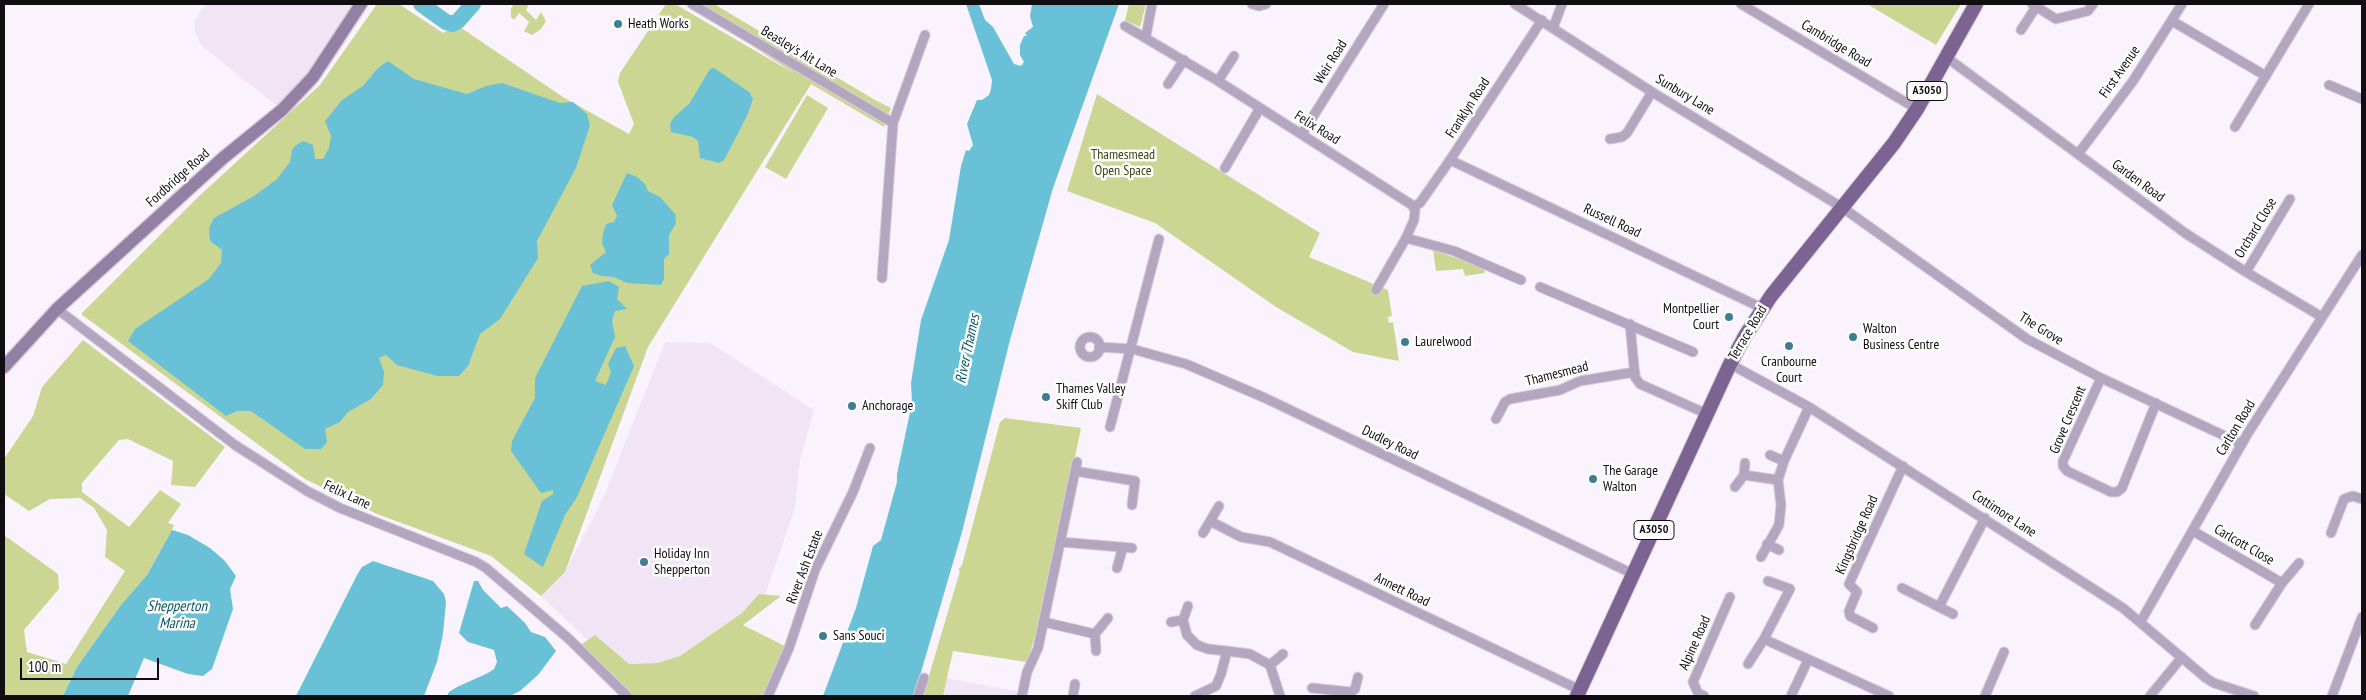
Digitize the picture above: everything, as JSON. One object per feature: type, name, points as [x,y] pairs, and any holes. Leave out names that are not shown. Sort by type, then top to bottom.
[{"type":"main road","name":"Terrace Road","points":[[1579,693],[1730,364],[1762,308],[1888,151],[1917,109],[1976,4]]},
{"type":"street","name":"Fordbridge Road","points":[[4,367],[57,308],[223,158],[282,110],[313,77],[361,4]]},
{"type":"street","name":"Beasley's Ait Lane","points":[[692,4],[892,123]]},
{"type":"street","points":[[1146,36],[1152,4]]},
{"type":"street","points":[[1252,4],[1259,6],[1266,4]]},
{"type":"street","name":"Weir Road","points":[[1302,134],[1384,4]]},
{"type":"street","name":"Sunbury Lane","points":[[1515,4],[1652,92],[1843,208]]},
{"type":"street","points":[[1554,28],[1562,4]]},
{"type":"street","name":"Cambridge Road","points":[[1741,4],[1917,109]]},
{"type":"street","points":[[2021,30],[2035,5],[2056,19],[2088,11],[2093,4]]},
{"type":"street","name":"First Avenue","points":[[2078,154],[2133,81],[2182,4]]},
{"type":"street","points":[[2235,127],[2309,4]]},
{"type":"street","name":"Franklyn Road","points":[[1413,207],[1420,203],[1450,160],[1542,20]]},
{"type":"street","points":[[2172,21],[2266,76]]},
{"type":"street","name":"Felix Road","points":[[1126,26],[1146,36],[1402,197],[1413,207]]},
{"type":"street","points":[[882,278],[892,123],[925,35]]},
{"type":"street","points":[[1218,81],[1234,56]]},
{"type":"street","name":"Garden Road","points":[[1946,57],[2186,233],[2246,272],[2322,316]]},
{"type":"street","points":[[1168,84],[1184,60]]},
{"type":"street","points":[[2329,84],[2362,98]]},
{"type":"street","points":[[1610,139],[1622,137],[1627,133],[1652,92]]},
{"type":"street","points":[[1225,168],[1260,108]]},
{"type":"street","name":"Russell Road","points":[[1450,160],[1762,308]]},
{"type":"street","name":"Orchard Close","points":[[2246,272],[2290,199]]},
{"type":"street","points":[[1376,290],[1406,238],[1414,220],[1413,207]]},
{"type":"street","name":"The Grove","points":[[1843,208],[2027,339],[2101,378],[2242,444]]},
{"type":"street","points":[[1406,238],[1454,251],[1521,280]]},
{"type":"street","points":[[1110,427],[1132,349],[1159,239]]},
{"type":"street","name":"Carlton Road","points":[[2141,621],[2242,444],[2362,255]]},
{"type":"street","points":[[1540,287],[1693,352]]},
{"type":"street","name":"Felix Lane","points":[[57,308],[235,445],[307,491],[340,508],[476,562],[486,568],[569,639],[627,696]]},
{"type":"street","points":[[1630,324],[1637,380],[1644,387],[1707,414]]},
{"type":"street","name":"Dudley Road","points":[[1100,347],[1132,349],[1186,364],[1266,398],[1633,574]]},
{"type":"street","name":"Cottimore Lane","points":[[1730,364],[1809,407],[1985,518],[2141,621],[2206,678],[2232,693],[2254,696]]},
{"type":"street","name":"Thamesmead","points":[[1496,419],[1505,402],[1510,399],[1560,390],[1580,382],[1635,372]]},
{"type":"street","name":"Grove Crescent","points":[[2101,378],[2063,461],[2063,466],[2067,471],[2111,492],[2117,492],[2122,488],[2156,404]]},
{"type":"street","points":[[1761,557],[1766,544],[1779,525],[1781,505],[1778,480],[1784,460],[1809,407]]},
{"type":"street","name":"River Ash Estate","points":[[768,696],[798,622],[815,570],[853,492],[870,448]]},
{"type":"street","points":[[1770,455],[1784,460]]},
{"type":"street","points":[[1022,696],[1023,687],[1038,648],[1077,462]]},
{"type":"street","points":[[1735,487],[1744,476],[1745,463]]},
{"type":"street","name":"Kingsbridge Road","points":[[1873,628],[1850,616],[1848,611],[1857,592],[1848,584],[1903,466]]},
{"type":"street","points":[[1075,471],[1135,481],[1132,505]]},
{"type":"street","points":[[1744,476],[1778,480]]},
{"type":"street","points":[[2331,533],[2344,498],[2352,496],[2362,499]]},
{"type":"street","points":[[1203,533],[1219,506]]},
{"type":"street","points":[[1940,607],[1985,518]]},
{"type":"street","name":"Annett Road","points":[[1210,521],[1241,537],[1270,542],[1579,693]]},
{"type":"street","name":"Carlcott Close","points":[[2192,531],[2282,583]]},
{"type":"street","points":[[1061,542],[1127,548],[1117,568]]},
{"type":"street","points":[[1766,544],[1779,550]]},
{"type":"street","name":"Carlcott Close","points":[[2256,625],[2282,583],[2299,563]]},
{"type":"street","points":[[1748,664],[1764,639],[1790,589],[1768,582]]},
{"type":"street","points":[[1902,588],[1953,614]]},
{"type":"street","name":"Alpine Road","points":[[1704,696],[1698,693],[1693,682],[1730,596]]},
{"type":"street","points":[[1188,606],[1183,620],[1187,635],[1193,642],[1208,649],[1250,654],[1270,665],[1280,696]]},
{"type":"street","points":[[2332,696],[2362,617]]},
{"type":"street","points":[[1096,651],[1095,634],[1108,618]]},
{"type":"street","points":[[1171,622],[1183,620]]},
{"type":"street","points":[[1044,622],[1095,634]]},
{"type":"street","points":[[1764,639],[1885,695]]},
{"type":"street","points":[[1195,696],[1216,686],[1227,651]]},
{"type":"street","points":[[1986,696],[2004,652]]},
{"type":"street","points":[[1270,665],[1283,654]]},
{"type":"street","points":[[2150,696],[2182,657]]},
{"type":"street","points":[[1791,696],[1808,660]]},
{"type":"street","points":[[1312,688],[1327,693],[1351,692],[1355,689],[1358,677]]},
{"type":"street","points":[[918,696],[924,678]]},
{"type":"street","points":[[1073,696],[1075,684]]},
{"type":"shaded area","points":[[206,4],[361,4],[282,110],[202,46],[195,33],[194,21]]},
{"type":"shaded area","points":[[665,342],[710,343],[814,410],[800,460],[795,508],[765,595],[759,595],[742,613],[680,656],[657,663],[629,664],[595,635],[587,640],[541,596],[565,572],[604,496]]},
{"type":"shaded area","points":[[947,678],[1021,692],[1021,696],[943,696]]},
{"type":"green space","points":[[377,4],[399,4],[443,33],[457,25],[563,97],[629,134],[634,124],[618,82],[620,73],[666,4],[675,4],[795,74],[688,4],[714,4],[891,108],[884,127],[811,84],[648,347],[565,572],[541,596],[491,556],[377,514],[305,479],[81,314],[196,199],[320,85]]},
{"type":"green space","points":[[514,4],[529,4],[526,10],[536,20],[541,12],[546,21],[541,29],[532,35],[524,31],[529,22],[519,13],[514,20],[511,17],[511,8]]},
{"type":"green space","points":[[1129,4],[1146,4],[1140,27],[1125,20]]},
{"type":"green space","points":[[1867,4],[1961,4],[1936,45]]},
{"type":"green space","name":"Thamesmead Open Space","points":[[1097,94],[1320,233],[1309,257],[1388,290],[1392,316],[1388,317],[1389,323],[1393,322],[1399,361],[1353,352],[1276,307],[1155,223],[1067,191]]},
{"type":"green space","points":[[807,95],[828,108],[786,179],[765,167]]},
{"type":"green space","points":[[1433,250],[1484,268],[1485,273],[1465,276],[1463,269],[1436,271]]},
{"type":"green space","points":[[83,340],[225,447],[195,487],[171,485],[173,461],[128,439],[119,440],[82,483],[82,492],[129,527],[160,490],[181,504],[168,523],[174,525],[172,530],[147,575],[121,605],[77,667],[63,696],[4,696],[4,535],[58,574],[59,589],[24,630],[27,652],[66,664],[125,571],[105,557],[107,530],[94,508],[80,498],[50,499],[29,511],[4,494],[4,459],[33,416],[42,387]]},
{"type":"green space","points":[[1005,418],[1081,428],[1041,618],[1027,662],[953,651],[943,696],[923,696],[960,571],[958,570],[962,565],[1000,422]]},
{"type":"green space","points":[[759,594],[781,596],[743,625],[789,648],[768,696],[627,696],[577,647],[595,635],[629,664],[657,663],[680,656],[742,613]]},
{"type":"water","name":"River Thames","points":[[966,4],[979,4],[985,20],[993,27],[1014,64],[1021,66],[1024,62],[1020,55],[1020,45],[1024,36],[1027,36],[1025,33],[1033,27],[1030,16],[1032,4],[1119,4],[1053,188],[1010,340],[962,532],[914,696],[823,696],[856,608],[873,546],[881,540],[897,482],[912,403],[911,383],[921,320],[949,240],[961,166],[966,150],[969,151],[973,145],[967,124],[977,100],[982,100],[989,95],[991,89],[992,80]]},
{"type":"water","points":[[388,61],[414,79],[467,94],[486,86],[502,83],[560,103],[573,102],[587,114],[590,125],[576,168],[537,241],[538,258],[500,319],[480,334],[468,366],[459,376],[437,376],[397,365],[386,355],[379,358],[384,372],[383,385],[371,399],[348,412],[340,422],[325,429],[327,442],[321,449],[305,449],[251,411],[237,411],[226,416],[128,341],[135,329],[209,279],[221,263],[222,250],[210,241],[209,228],[214,218],[254,196],[277,179],[290,162],[292,150],[303,141],[313,145],[315,159],[323,159],[329,148],[331,136],[325,121],[342,100],[363,86],[378,68]]},
{"type":"water","points":[[714,68],[749,92],[753,99],[747,116],[724,160],[719,163],[700,158],[698,141],[693,137],[671,132],[670,124],[674,117],[689,104],[710,69]]},
{"type":"water","points":[[627,173],[637,177],[645,184],[648,191],[660,197],[675,214],[676,223],[669,235],[669,254],[664,259],[664,279],[661,285],[627,283],[614,277],[602,276],[593,273],[590,265],[606,252],[602,243],[603,233],[606,224],[614,222],[617,216],[612,205]]},
{"type":"water","points":[[609,281],[619,287],[617,299],[627,309],[615,311],[612,321],[615,337],[595,381],[606,385],[611,372],[608,364],[616,348],[625,346],[634,366],[577,497],[565,515],[543,567],[524,554],[542,501],[553,494],[553,490],[541,493],[511,451],[512,441],[535,398],[535,378],[582,286]]},
{"type":"water","name":"Shepperton Marina","points":[[172,530],[188,535],[210,548],[225,561],[236,576],[230,589],[233,609],[212,669],[203,676],[188,674],[144,658],[128,696],[63,696],[77,667],[121,605],[147,575]]},
{"type":"water","points":[[373,561],[433,581],[444,594],[446,602],[443,634],[437,662],[424,696],[296,696],[357,575],[362,567]]},
{"type":"water","points":[[474,581],[478,581],[483,590],[501,608],[507,606],[525,623],[531,632],[545,637],[556,651],[538,675],[520,691],[510,696],[447,696],[449,692],[457,687],[494,669],[497,662],[494,650],[468,642],[459,633]]},
{"type":"waterway","points":[[421,4],[446,22],[453,24],[473,4]]},
{"type":"place","name":"Heath Works","points":[[618,24]]},
{"type":"place","name":"Montpellier Court","points":[[1729,317]]},
{"type":"place","name":"Walton Business Centre","points":[[1853,337]]},
{"type":"place","name":"Laurelwood","points":[[1405,342]]},
{"type":"place","name":"Cranbourne Court","points":[[1789,346]]},
{"type":"place","name":"Thames Valley Skiff Club","points":[[1046,397]]},
{"type":"place","name":"Anchorage","points":[[852,406]]},
{"type":"place","name":"The Garage Walton","points":[[1593,479]]},
{"type":"place","name":"Holiday Inn Shepperton","points":[[644,562]]},
{"type":"place","name":"Sans Souci","points":[[823,636]]}]
